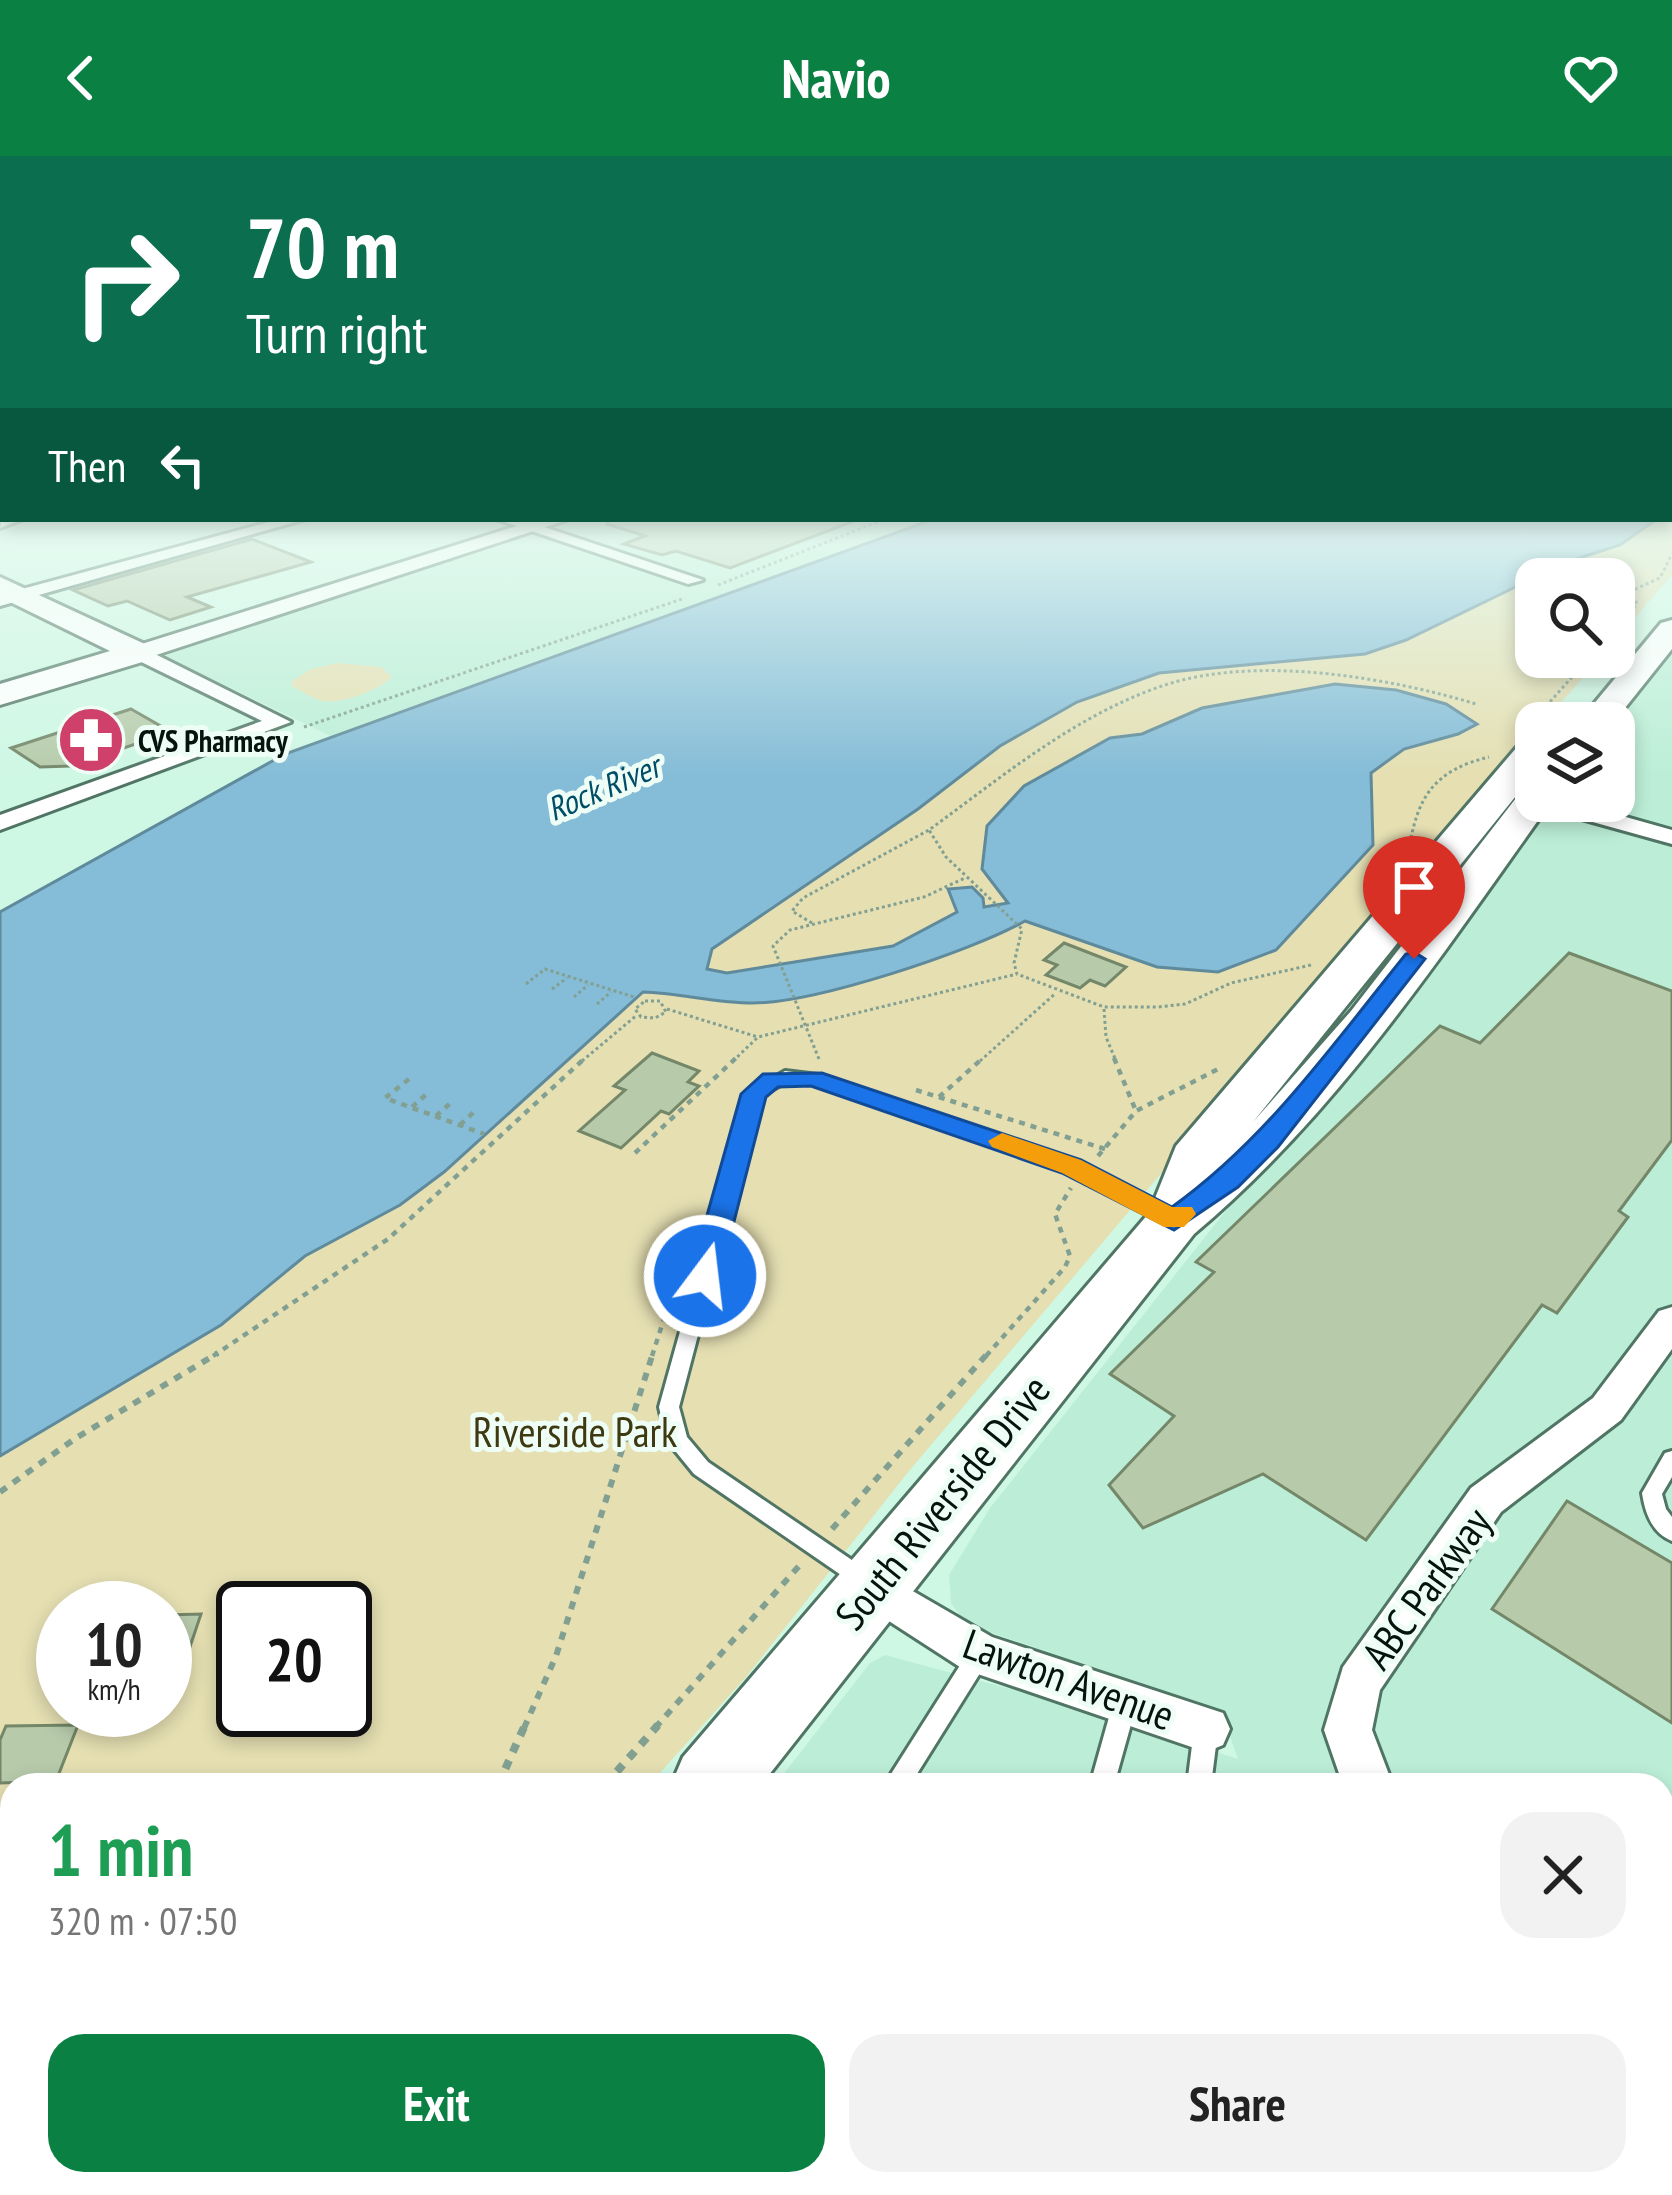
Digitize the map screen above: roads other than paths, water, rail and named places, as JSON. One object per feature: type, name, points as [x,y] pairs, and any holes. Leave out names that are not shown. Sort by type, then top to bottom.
[{"type":"main road","points":[[5,591],[138,653]]},
{"type":"main road","points":[[1635,640],[1667,615]]},
{"type":"main road","points":[[1609,702],[1667,615]]},
{"type":"main road","points":[[0,695],[138,653]]},
{"type":"main road","points":[[1575,702],[1596,678]]},
{"type":"main road","name":"South Riverside Drive","points":[[721,1773],[1174,1220],[1228,1180],[1311,1094],[1515,794]]},
{"type":"street","points":[[138,653],[352,585]]},
{"type":"street","points":[[691,585],[696,587]]},
{"type":"street","points":[[0,823],[293,724],[138,653]]},
{"type":"street","points":[[1635,812],[1672,822]]},
{"type":"street","points":[[1635,822],[1672,837]]},
{"type":"street","name":"ABC Parkway","points":[[1364,1773],[1348,1730],[1358,1682],[1486,1500],[1607,1408],[1672,1321]]},
{"type":"street","name":"Lawton Avenue","points":[[873,1587],[979,1654],[1206,1729]]},
{"type":"lane","points":[[873,1587],[701,1468],[686,1454],[671,1425],[669,1407],[754,1094],[785,1076],[813,1078],[1084,1173],[1174,1220]]},
{"type":"lane","points":[[1672,1459],[1652,1492],[1656,1513],[1672,1532]]},
{"type":"lane","points":[[904,1773],[979,1654]]},
{"type":"lane","points":[[1105,1773],[1125,1702]]},
{"type":"lane","points":[[1200,1773],[1206,1729]]},
{"type":"water","name":"Rock River","points":[[751,585],[1515,585],[1406,640],[1365,654],[1159,673],[1077,702],[1000,746],[918,809],[712,949],[707,969],[727,973],[893,946],[957,912],[948,889],[972,887],[983,898],[984,907],[1008,903],[982,869],[987,826],[1024,786],[1110,738],[1142,734],[1202,708],[1335,684],[1396,690],[1446,704],[1477,724],[1404,749],[1371,773],[1373,845],[1276,950],[1218,972],[1157,967],[1025,921],[931,961],[814,995],[753,1003],[643,992],[444,1172],[400,1205],[305,1256],[221,1325],[0,1456],[0,912],[285,754]]},
{"type":"place","name":"CVS Pharmacy","points":[[91,740]]},
{"type":"park label","name":"Riverside Park","points":[[575,1431]]}]
